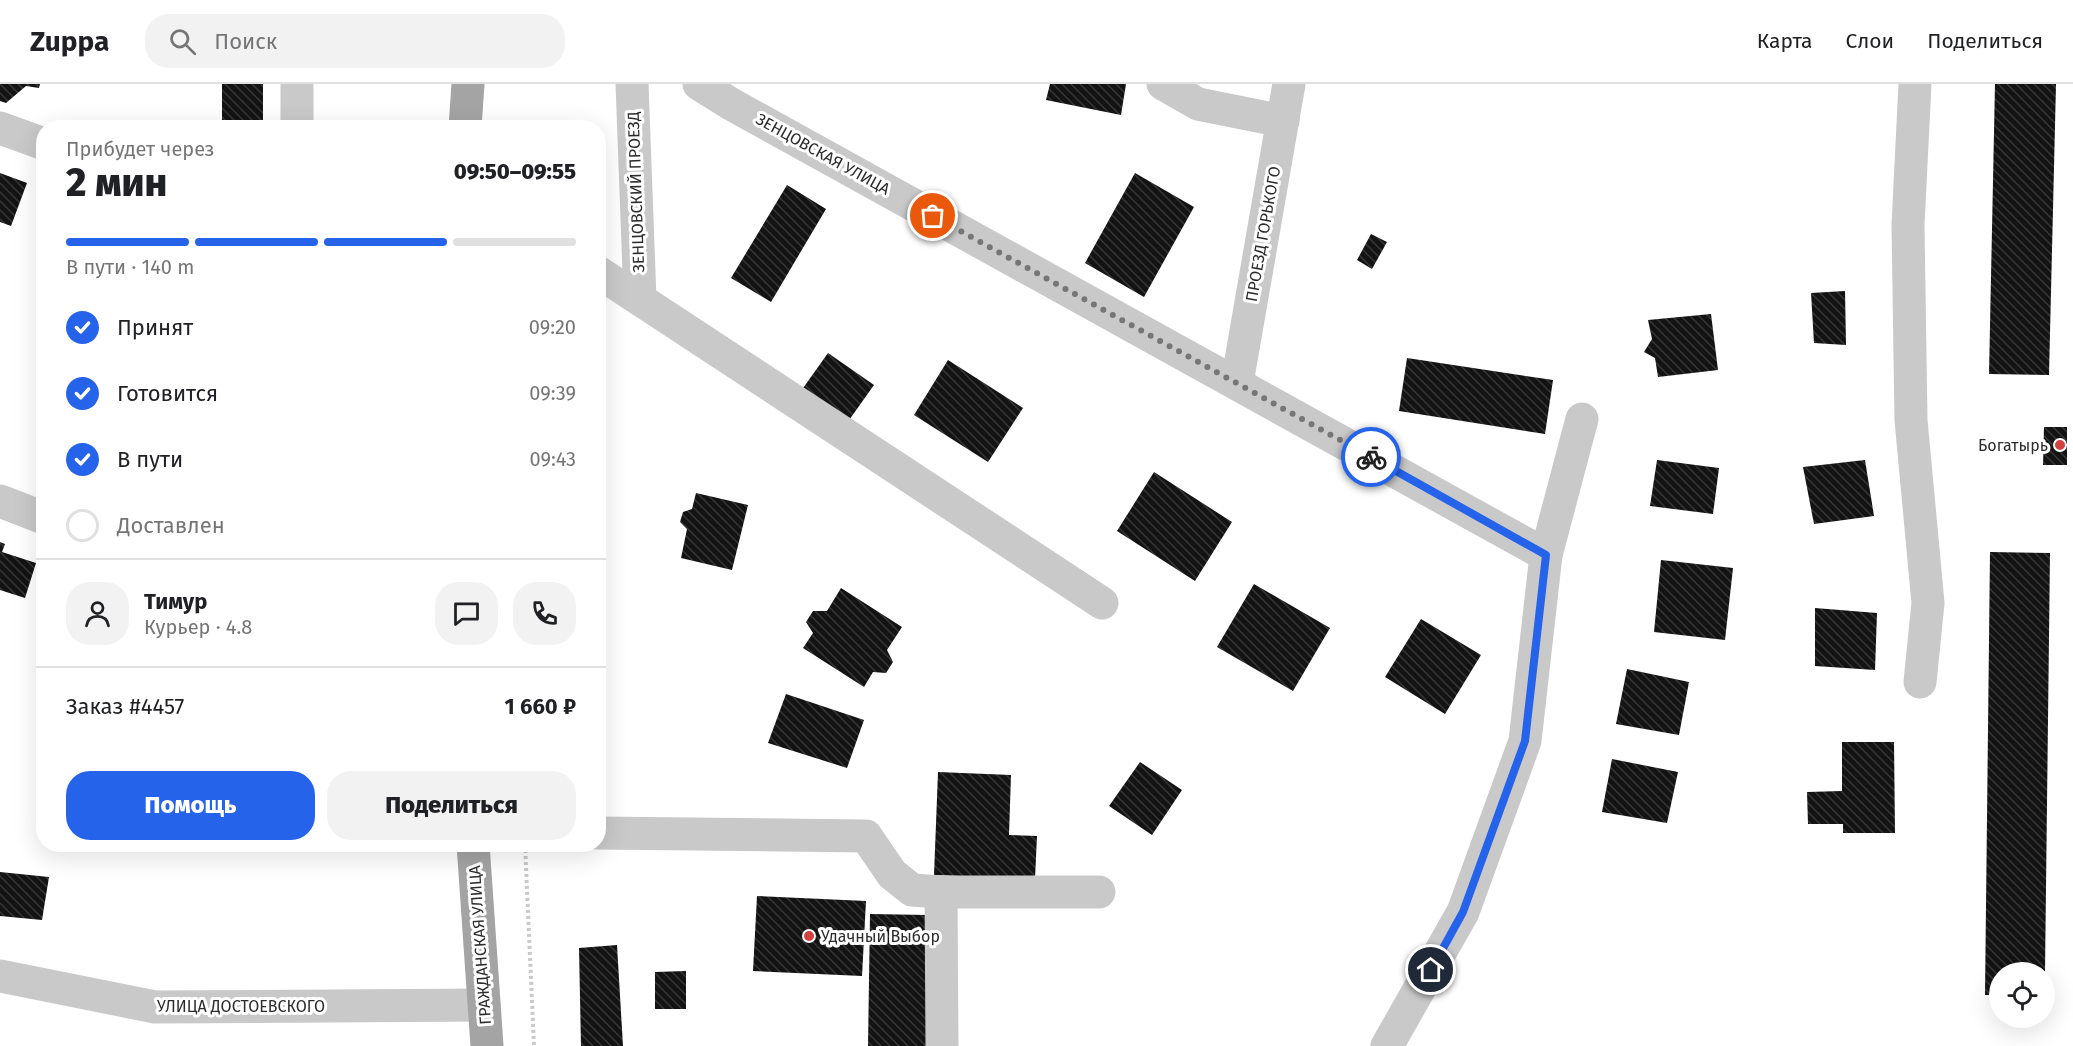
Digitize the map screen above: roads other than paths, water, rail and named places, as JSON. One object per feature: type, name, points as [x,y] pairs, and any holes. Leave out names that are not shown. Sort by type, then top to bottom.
[{"type":"main road","points":[[466,120],[468,84]]},
{"type":"main road","name":"ГРАЖДАНСКАЯ УЛИЦА","points":[[474,852],[487,1046]]},
{"type":"street","points":[[297,84],[297,120]]},
{"type":"street","name":"ЗЕНЦОВСКИЙ ПРОЕЗД","points":[[632,84],[640,299]]},
{"type":"street","name":"ЗЕНЦОВСКАЯ УЛИЦА","points":[[699,84],[1546,555]]},
{"type":"street","points":[[1163,84],[1198,104],[1283,122]]},
{"type":"street","name":"ПРОЕЗД ГОРЬКОГО","points":[[1237,383],[1289,84]]},
{"type":"street","points":[[1915,84],[1908,225],[1911,420],[1929,603],[1920,682]]},
{"type":"street","points":[[0,128],[36,141]]},
{"type":"street","points":[[606,277],[1102,603]]},
{"type":"street","points":[[1387,1046],[1463,912],[1525,741],[1546,555],[1582,419]]},
{"type":"street","points":[[0,501],[36,515]]},
{"type":"street","points":[[606,833],[866,836],[892,874],[912,890],[1099,892]]},
{"type":"street","points":[[941,891],[942,1046]]},
{"type":"street","name":"УЛИЦА ДОСТОЕВСКОГО","points":[[0,976],[155,1007],[484,1005]]},
{"type":"place","name":"Богатырь","points":[[2060,445]]},
{"type":"place","name":"Удачный Выбор","points":[[809,936]]}]
